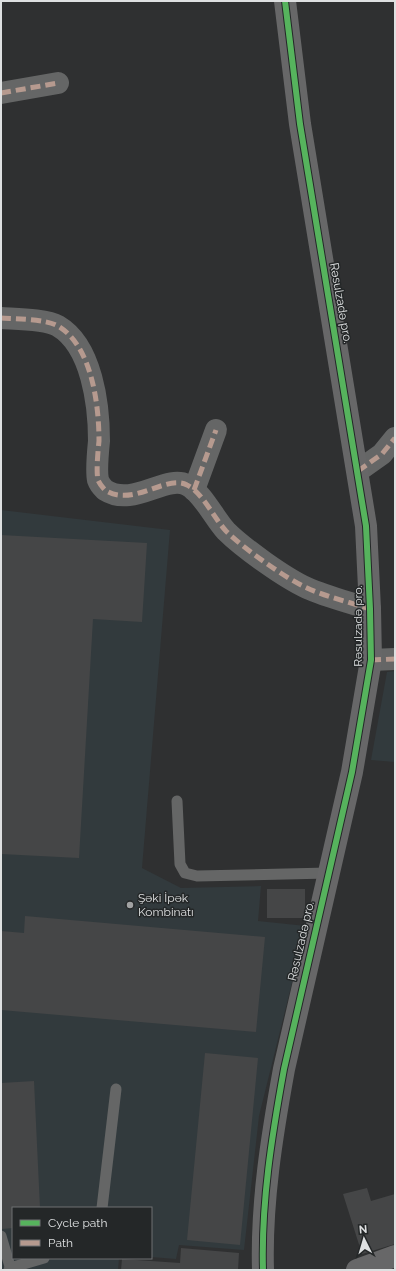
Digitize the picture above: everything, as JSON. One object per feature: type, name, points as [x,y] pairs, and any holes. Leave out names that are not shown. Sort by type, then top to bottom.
[{"type":"street","name":"Rəsulzadə pro.","points":[[263,1270],[267,1183],[277,1105],[328,873],[352,772],[371,660],[366,526],[300,124],[285,1]]},
{"type":"street","points":[[1,94],[58,83]]},
{"type":"street","points":[[1,318],[57,325],[70,335],[83,355],[94,388],[99,419],[98,480],[104,490],[118,495],[132,495],[173,484],[186,484],[194,490],[226,531],[268,565],[307,588],[370,609]]},
{"type":"street","points":[[194,490],[216,430]]},
{"type":"street","points":[[358,471],[382,454],[395,438]]},
{"type":"street","points":[[371,660],[395,659]]},
{"type":"street","points":[[357,1270],[395,1256]]},
{"type":"lane","points":[[177,801],[180,864],[185,873],[197,876],[328,873]]},
{"type":"lane","points":[[102,1207],[116,1089]]},
{"type":"lane","points":[[1,1236],[10,1269],[41,1259]]},
{"type":"shaded area","name":"Şəki İpək Kombinatı","points":[[1,510],[170,530],[142,868],[181,888],[261,886],[258,921],[306,926],[259,1116],[244,1250],[179,1245],[176,1259],[152,1257],[152,1207],[12,1207],[12,1259],[119,1259],[118,1270],[1,1270]]},
{"type":"shaded area","points":[[395,671],[395,762],[371,760],[387,672]]},
{"type":"building","points":[[1,535],[147,543],[142,622],[93,619],[79,858],[1,854]]},
{"type":"building","points":[[267,889],[305,889],[305,918],[267,918]]},
{"type":"building","points":[[25,916],[265,937],[256,1032],[1,1010],[1,931],[24,933]]},
{"type":"building","points":[[205,1053],[258,1058],[240,1245],[187,1240]]},
{"type":"building","points":[[34,1081],[40,1207],[12,1207],[12,1228],[2,1229],[1,1083]]},
{"type":"building","points":[[367,1188],[371,1201],[395,1194],[395,1244],[362,1254],[343,1194]]},
{"type":"building","points":[[181,1248],[239,1253],[238,1270],[121,1270],[122,1259],[180,1263]]},
{"type":"marked path","points":[[1,93],[58,83]]},
{"type":"marked path","points":[[1,318],[31,320],[53,324],[70,335],[79,347],[86,362],[95,394],[99,427],[97,476],[99,483],[105,490],[116,495],[127,495],[169,484],[179,483],[187,485],[198,493],[226,531],[243,546],[276,570],[307,588],[330,597],[370,609]]},
{"type":"marked path","points":[[194,490],[216,430]]},
{"type":"marked path","points":[[358,471],[382,454],[395,438]]},
{"type":"marked path","points":[[371,660],[395,659]]},
{"type":"cycle path","points":[[263,1270],[264,1220],[268,1169],[284,1069],[352,772],[371,660],[366,526],[300,124],[285,1]]},
{"type":"place","name":"Şəki İpək Kombinatı","points":[[130,905]]}]
